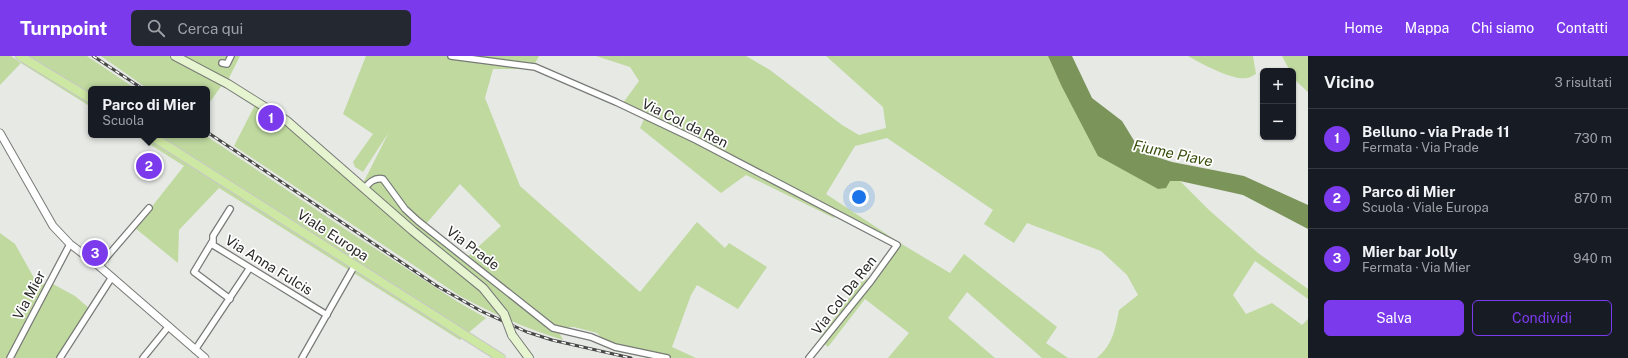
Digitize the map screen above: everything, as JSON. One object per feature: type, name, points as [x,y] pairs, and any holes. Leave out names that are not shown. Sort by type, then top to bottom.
[{"type":"main road","points":[[20,56],[88,97]]},
{"type":"main road","name":"Via Prade","points":[[175,56],[252,98],[287,121],[364,189],[483,288],[504,314],[512,335],[529,358]]},
{"type":"main road","name":"Viale Europa","points":[[155,138],[501,358]]},
{"type":"street","points":[[186,56],[193,65]]},
{"type":"street","points":[[222,63],[227,64],[231,56]]},
{"type":"street","name":"Via Col da Ren","points":[[451,56],[535,67],[550,73],[696,140],[897,245]]},
{"type":"street","points":[[0,133],[53,226],[70,244],[99,266],[205,358]]},
{"type":"street","name":"Via Prade","points":[[364,189],[377,178],[382,179],[405,209],[553,328],[578,334],[615,347],[667,358]]},
{"type":"street","points":[[99,266],[149,208]]},
{"type":"street","name":"Via Anna Fulcis","points":[[230,209],[213,236],[212,242],[216,247],[327,315]]},
{"type":"street","points":[[212,242],[194,272],[230,299]]},
{"type":"street","name":"Via Mier","points":[[10,358],[70,244]]},
{"type":"street","name":"Via Col Da Ren","points":[[809,358],[871,281],[897,245]]},
{"type":"street","points":[[302,358],[355,265]]},
{"type":"street","points":[[195,350],[249,268]]},
{"type":"street","points":[[60,358],[112,277]]},
{"type":"street","points":[[143,358],[169,326]]},
{"type":"shaded area","points":[[0,56],[11,56],[21,63],[0,85]]},
{"type":"shaded area","points":[[25,56],[87,56],[132,86],[88,86],[88,105],[21,63]]},
{"type":"shaded area","points":[[101,56],[240,56],[225,86],[222,85],[210,102],[210,86],[144,86]]},
{"type":"shaded area","points":[[366,56],[539,56],[532,69],[493,69],[485,98],[520,186],[640,292],[697,222],[725,248],[729,243],[767,267],[738,309],[697,285],[691,295],[672,347],[696,358],[649,358],[614,351],[597,333],[574,327],[557,328],[563,340],[536,331],[498,315],[460,296],[234,146],[256,103],[292,129],[360,189],[389,132],[363,172],[355,167],[353,162],[373,134],[343,114]],"holes":[[[460,184],[501,226],[467,257],[426,224]]]},
{"type":"shaded area","points":[[596,56],[746,56],[770,70],[842,125],[859,135],[886,128],[883,107],[826,56],[1048,56],[1061,85],[1142,180],[1158,189],[1170,181],[1180,181],[1209,210],[1258,253],[1308,289],[1308,299],[1255,261],[1233,295],[1246,314],[1272,303],[1302,325],[1308,319],[1308,358],[1097,358],[1110,342],[1119,310],[1138,295],[1127,275],[1101,251],[1027,223],[1014,243],[984,224],[993,210],[887,138],[855,146],[826,194],[900,243],[950,273],[964,254],[1057,327],[1046,343],[1068,358],[1042,358],[967,292],[948,318],[995,358],[888,358],[909,333],[865,299],[828,347],[819,339],[860,283],[880,271],[897,247],[837,213],[834,218],[746,175],[721,193],[640,128],[644,119],[620,107],[639,81],[630,67]]},
{"type":"shaded area","points":[[1048,56],[1072,56],[1092,98],[1122,121],[1141,152],[1172,162],[1244,176],[1308,205],[1308,229],[1243,195],[1180,181],[1170,181],[1166,188],[1158,189],[1098,156],[1061,85]]},
{"type":"shaded area","points":[[1188,56],[1253,56],[1256,74],[1248,78],[1234,77],[1217,71]]},
{"type":"shaded area","points":[[1282,56],[1308,56],[1308,92],[1296,81],[1296,68],[1288,68]]},
{"type":"shaded area","points":[[140,138],[209,138],[348,231],[458,302],[486,318],[460,340],[219,188],[179,230],[178,263],[135,228],[184,166]]},
{"type":"shaded area","points":[[0,233],[15,244],[38,285],[51,283],[75,296],[90,309],[57,358],[0,358]]},
{"type":"railway","points":[[93,56],[138,86]]},
{"type":"railway","points":[[210,134],[437,286],[481,311],[527,332],[552,340],[631,358]]},
{"type":"place","name":"Belluno - via Prade 11","points":[[271,118]]},
{"type":"place","name":"Parco di Mier","points":[[149,166]]},
{"type":"place","name":"Mier bar Jolly","points":[[95,253]]},
{"type":"water label","name":"Fiume Piave","points":[[1173,153]]}]
